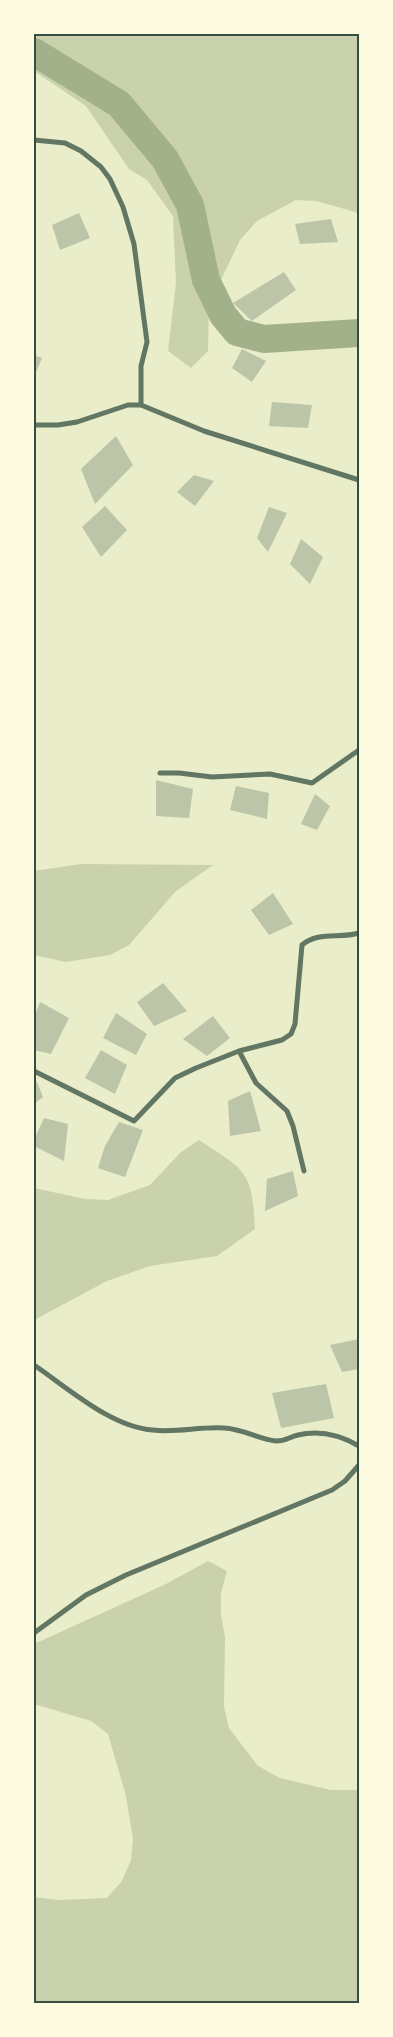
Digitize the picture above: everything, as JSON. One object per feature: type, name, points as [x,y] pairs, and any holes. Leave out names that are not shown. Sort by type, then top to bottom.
[{"type":"street","points":[[34,140],[65,144],[82,150],[102,167],[110,179],[123,207],[134,244],[147,342],[142,366],[141,406]]},
{"type":"street","points":[[34,425],[58,425],[77,422],[128,405],[141,406],[204,431],[359,480]]},
{"type":"street","points":[[160,773],[212,777],[270,774],[312,783],[359,750]]},
{"type":"street","points":[[34,1071],[134,1121],[175,1078],[239,1051],[282,1040],[291,1034],[295,1024],[302,945],[309,939],[321,936],[347,936],[359,933]]},
{"type":"street","points":[[239,1051],[256,1083],[287,1111],[293,1126],[304,1170]]},
{"type":"street","points":[[34,1365],[109,1416],[123,1423],[150,1430],[228,1428],[274,1440],[286,1441],[295,1436],[314,1433],[333,1434],[359,1446]]},
{"type":"street","points":[[34,1633],[86,1595],[126,1575],[332,1490],[345,1481],[359,1465]]},
{"type":"green space","points":[[34,34],[359,34],[359,213],[316,201],[296,200],[257,221],[240,240],[209,305],[208,351],[191,368],[168,351],[176,283],[173,216],[147,180],[129,169],[86,106],[34,71]]},
{"type":"green space","points":[[81,864],[213,865],[176,891],[129,945],[110,955],[66,962],[34,955],[34,871]]},
{"type":"green space","points":[[199,1140],[227,1158],[244,1174],[252,1195],[255,1229],[217,1256],[150,1266],[107,1281],[34,1320],[34,1188],[85,1199],[108,1200],[150,1185],[180,1153]]},
{"type":"green space","points":[[208,1561],[227,1571],[221,1593],[221,1615],[225,1637],[224,1707],[229,1728],[258,1766],[280,1778],[331,1790],[359,1790],[359,2003],[34,2003],[34,1897],[58,1900],[107,1898],[122,1881],[131,1860],[133,1839],[126,1796],[108,1734],[91,1721],[34,1704],[34,1644],[166,1584]]},
{"type":"building","points":[[79,213],[90,238],[60,250],[52,225]]},
{"type":"building","points":[[331,219],[338,242],[300,244],[295,224]]},
{"type":"building","points":[[284,272],[296,290],[252,321],[233,303]]},
{"type":"building","points":[[242,349],[266,361],[252,382],[232,368]]},
{"type":"building","points":[[34,355],[42,358],[34,377]]},
{"type":"building","points":[[272,402],[312,405],[308,428],[269,426]]},
{"type":"building","points":[[116,436],[133,465],[95,504],[81,469]]},
{"type":"building","points":[[194,475],[214,481],[195,506],[177,492]]},
{"type":"building","points":[[105,506],[127,530],[101,557],[82,527]]},
{"type":"building","points":[[269,507],[287,513],[268,552],[257,538]]},
{"type":"building","points":[[301,539],[323,557],[310,584],[290,564]]},
{"type":"building","points":[[156,780],[193,789],[189,818],[156,816]]},
{"type":"building","points":[[236,786],[269,793],[267,819],[230,810]]},
{"type":"building","points":[[315,794],[330,806],[317,830],[301,824]]},
{"type":"building","points":[[273,893],[293,924],[269,935],[251,910]]},
{"type":"building","points":[[163,983],[187,1011],[154,1026],[137,1002]]},
{"type":"building","points":[[40,1002],[69,1018],[51,1054],[34,1050],[34,1018]]},
{"type":"building","points":[[116,1013],[147,1034],[136,1055],[103,1038]]},
{"type":"building","points":[[213,1016],[230,1038],[207,1056],[183,1039]]},
{"type":"building","points":[[101,1050],[127,1065],[115,1094],[85,1078]]},
{"type":"building","points":[[37,1082],[43,1097],[34,1104],[34,1084]]},
{"type":"building","points":[[250,1091],[261,1131],[230,1136],[228,1101]]},
{"type":"building","points":[[44,1118],[68,1124],[64,1161],[34,1146],[34,1140]]},
{"type":"building","points":[[119,1122],[143,1130],[125,1177],[98,1168],[105,1146]]},
{"type":"building","points":[[293,1171],[298,1196],[265,1211],[267,1179]]},
{"type":"building","points":[[359,1339],[359,1369],[342,1372],[330,1345]]},
{"type":"building","points":[[326,1384],[334,1418],[281,1428],[272,1393]]},
{"type":"waterway","points":[[34,52],[119,104],[165,159],[190,205],[206,280],[223,315],[237,332],[264,339],[359,333]]}]
